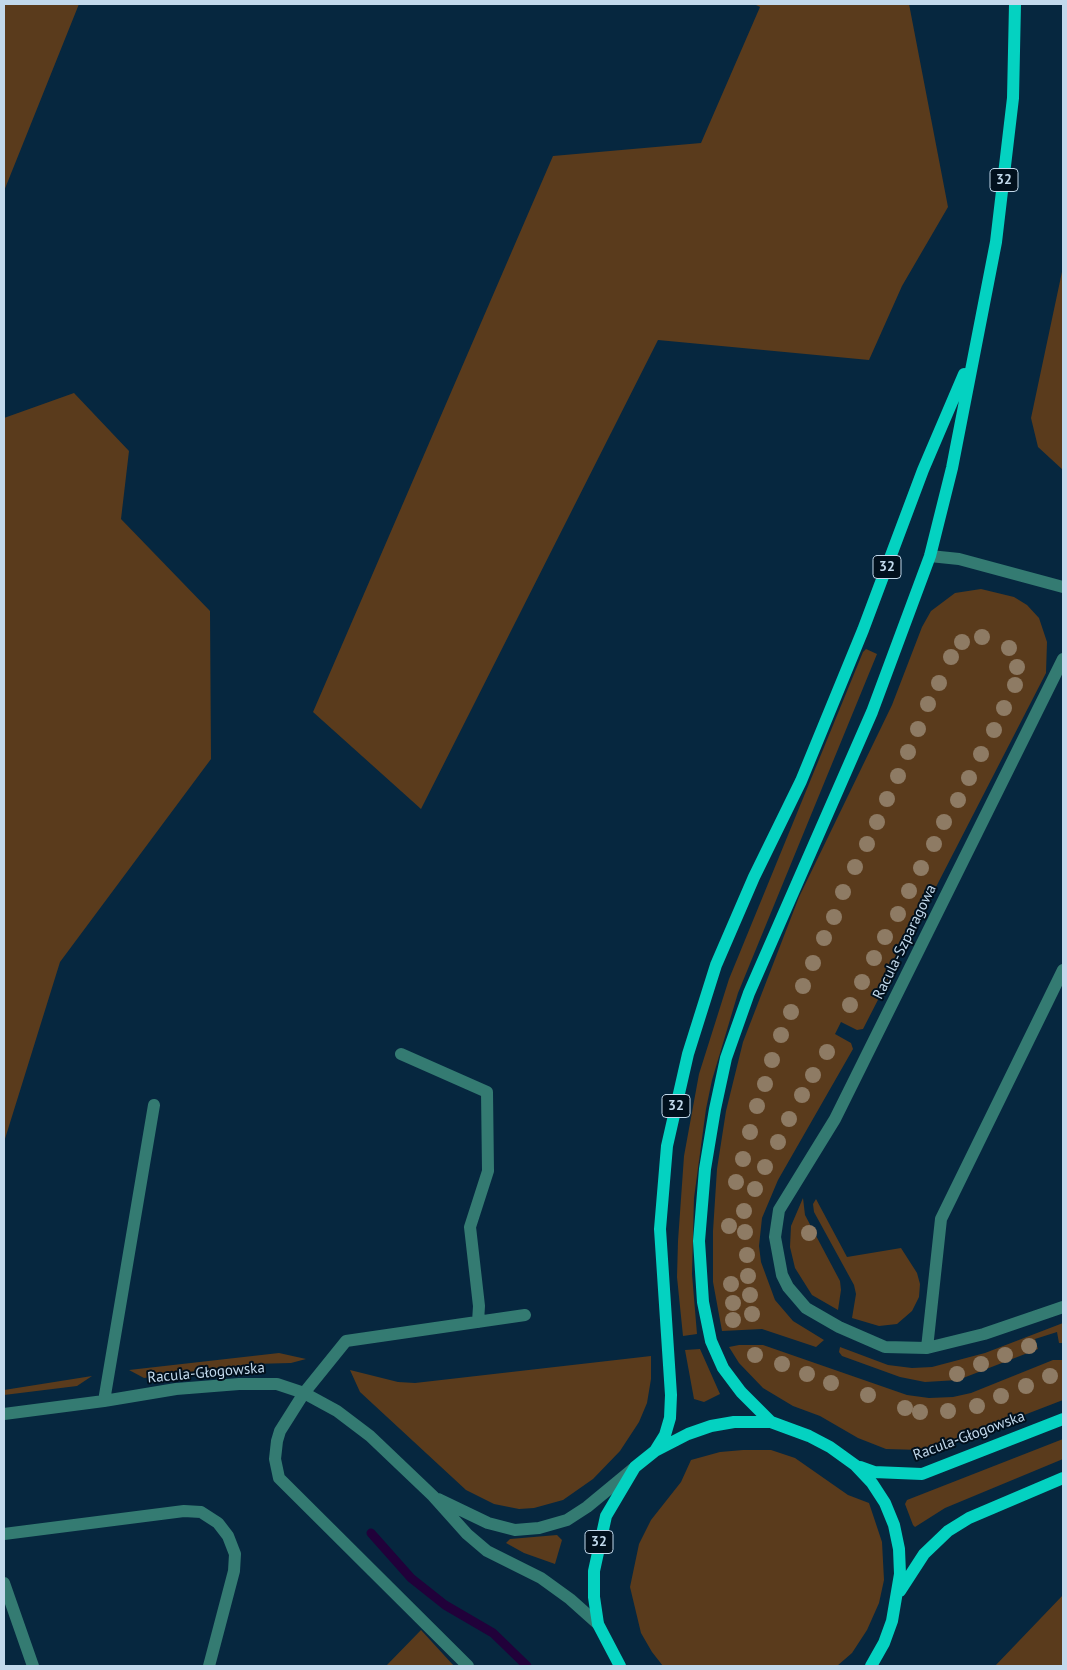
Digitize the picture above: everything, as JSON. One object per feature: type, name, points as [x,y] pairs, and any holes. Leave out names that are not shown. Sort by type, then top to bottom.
[{"type":"main road","name":"32","points":[[772,1422],[741,1392],[723,1368],[711,1341],[703,1302],[699,1241],[705,1169],[715,1109],[726,1058],[749,993],[872,712],[930,556],[952,468],[996,242],[1013,98],[1015,4]]},
{"type":"main road","name":"32","points":[[655,1451],[665,1435],[670,1418],[671,1395],[660,1229],[661,1210],[667,1146],[688,1054],[716,965],[754,877],[801,781],[863,630],[923,470],[973,353]]},
{"type":"main road","name":"Racula-Głogowska","points":[[855,1465],[874,1472],[922,1474],[1063,1419]]},
{"type":"main road","name":"32","points":[[620,1666],[598,1624],[594,1597],[594,1571],[606,1516],[635,1467],[655,1451],[674,1440],[711,1426],[734,1422],[772,1422],[816,1439],[855,1465],[872,1483],[885,1503],[894,1525],[899,1549],[897,1596],[892,1621],[884,1643],[871,1666]]},
{"type":"main road","points":[[897,1596],[924,1554],[948,1531],[969,1518],[1063,1478]]},
{"type":"street","points":[[930,556],[959,559],[1063,587]]},
{"type":"street","name":"Racula-Szparagowa","points":[[1063,659],[835,1119],[779,1210],[775,1237],[782,1275],[788,1287],[806,1308],[839,1327],[885,1347],[928,1348],[984,1334],[1063,1308]]},
{"type":"street","points":[[928,1348],[941,1219],[1063,970]]},
{"type":"street","points":[[401,1054],[487,1092],[488,1171],[470,1227],[479,1306],[478,1322]]},
{"type":"street","points":[[104,1402],[154,1105]]},
{"type":"street","points":[[468,1666],[279,1478],[275,1459],[277,1442],[280,1431],[304,1392],[346,1341],[525,1315]]},
{"type":"street","name":"Racula-Głogowska","points":[[4,1414],[104,1402],[176,1389],[239,1384],[277,1384],[304,1392],[338,1411],[370,1436],[433,1496],[467,1534],[487,1551],[541,1578],[570,1599],[598,1624]]},
{"type":"street","name":"Racula-Głogowska","points":[[433,1496],[488,1523],[514,1530],[539,1528],[567,1520],[587,1507],[635,1467]]},
{"type":"street","points":[[4,1534],[184,1511],[201,1512],[218,1522],[228,1536],[235,1554],[234,1571],[209,1666]]},
{"type":"street","points":[[4,1583],[33,1666]]},
{"type":"shaded area","points":[[4,4],[79,4],[4,191]]},
{"type":"shaded area","points":[[754,4],[909,4],[948,207],[902,286],[869,360],[658,340],[421,809],[313,712],[553,156],[701,143],[760,7]]},
{"type":"shaded area","points":[[1063,267],[1063,470],[1038,447],[1031,418]]},
{"type":"shaded area","points":[[74,393],[129,451],[121,519],[210,611],[211,759],[60,962],[4,1142],[4,418]]},
{"type":"shaded area","points":[[981,589],[1014,597],[1027,605],[1039,618],[1047,642],[1046,673],[863,1029],[857,1030],[841,1022],[835,1034],[851,1043],[853,1049],[778,1180],[762,1218],[759,1246],[761,1262],[775,1300],[793,1321],[824,1340],[816,1347],[762,1329],[722,1331],[713,1282],[713,1231],[717,1169],[726,1111],[743,1042],[799,897],[892,705],[922,627],[931,611],[955,593]]},
{"type":"shaded area","points":[[866,649],[877,654],[738,993],[712,1080],[706,1109],[694,1198],[692,1274],[697,1334],[683,1336],[677,1277],[678,1241],[684,1156],[699,1074],[729,979],[863,652]]},
{"type":"shaded area","points":[[803,1198],[805,1215],[840,1281],[841,1290],[838,1310],[812,1295],[795,1268],[790,1247],[791,1226]]},
{"type":"shaded area","points":[[816,1199],[847,1257],[901,1248],[917,1273],[920,1284],[919,1297],[912,1311],[897,1324],[879,1326],[852,1318],[856,1294],[854,1285],[814,1212],[813,1204]]},
{"type":"shaded area","points":[[1063,1323],[1063,1343],[1059,1343],[1057,1332],[1035,1339],[1038,1349],[958,1380],[925,1382],[900,1377],[842,1356],[839,1352],[840,1347],[888,1365],[912,1368],[932,1367],[985,1353]]},
{"type":"shaded area","points":[[763,1345],[907,1395],[929,1398],[953,1397],[971,1393],[1053,1360],[1063,1360],[1063,1400],[941,1447],[921,1450],[886,1449],[858,1438],[820,1416],[793,1406],[763,1388],[739,1363],[729,1347]]},
{"type":"shaded area","points":[[700,1349],[720,1394],[704,1402],[694,1399],[685,1350]]},
{"type":"shaded area","points":[[279,1353],[306,1359],[291,1363],[252,1364],[144,1378],[129,1370]]},
{"type":"shaded area","points":[[651,1356],[651,1379],[647,1403],[639,1422],[620,1451],[593,1479],[563,1500],[534,1508],[519,1509],[494,1504],[466,1490],[360,1392],[350,1370],[398,1382],[415,1383]]},
{"type":"shaded area","points":[[92,1376],[77,1386],[4,1395],[4,1390]]},
{"type":"shaded area","points":[[1063,1439],[1063,1459],[945,1508],[915,1527],[913,1525],[905,1504],[907,1500]]},
{"type":"shaded area","points":[[771,1450],[795,1458],[848,1495],[869,1503],[882,1542],[884,1580],[879,1603],[867,1630],[852,1653],[837,1666],[663,1666],[641,1633],[630,1587],[639,1544],[651,1520],[681,1482],[691,1460],[720,1452]]},
{"type":"shaded area","points":[[557,1535],[562,1540],[555,1564],[524,1553],[506,1543],[510,1539]]},
{"type":"shaded area","points":[[1063,1595],[1063,1666],[995,1666]]},
{"type":"shaded area","points":[[421,1630],[454,1666],[386,1666]]},
{"type":"waterway","points":[[371,1533],[411,1578],[445,1605],[493,1633],[527,1666]]}]
